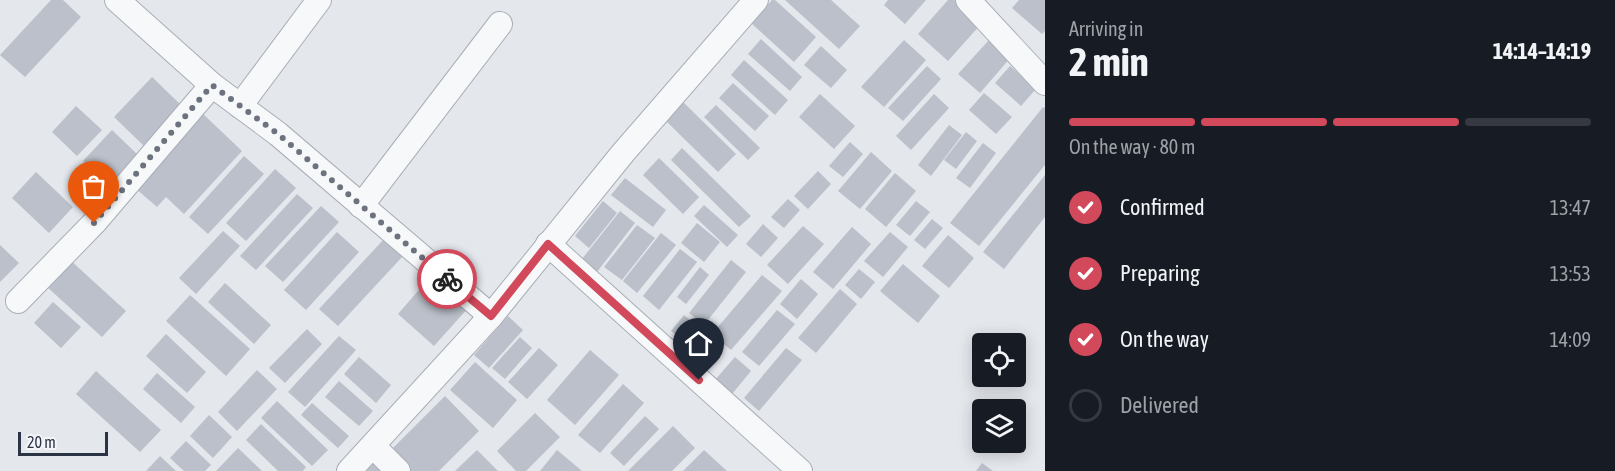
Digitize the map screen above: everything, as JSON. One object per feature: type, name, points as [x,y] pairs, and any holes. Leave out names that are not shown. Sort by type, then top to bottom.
[{"type":"street","points":[[117,0],[212,85],[278,134],[491,316]]},
{"type":"street","points":[[240,106],[319,0]]},
{"type":"street","points":[[349,471],[491,316],[623,153],[756,0]]},
{"type":"street","points":[[968,0],[1045,83]]},
{"type":"street","points":[[361,206],[500,24]]},
{"type":"street","points":[[18,301],[94,223],[212,85]]},
{"type":"street","points":[[548,244],[800,471]]},
{"type":"street","points":[[372,446],[398,471]]},
{"type":"building","points":[[51,0],[63,0],[81,17],[25,77],[0,55]]},
{"type":"building","points":[[772,0],[775,0],[816,37],[794,62],[751,23]]},
{"type":"building","points":[[785,0],[831,0],[860,26],[839,49]]},
{"type":"building","points":[[888,0],[926,0],[905,24],[884,5]]},
{"type":"building","points":[[948,0],[954,0],[981,24],[948,61],[918,34]]},
{"type":"building","points":[[1019,0],[1045,0],[1045,31],[1042,34],[1012,8]]},
{"type":"building","points":[[761,39],[802,77],[790,91],[748,54]]},
{"type":"building","points":[[990,39],[1011,57],[980,93],[958,74]]},
{"type":"building","points":[[904,40],[926,60],[884,107],[861,87]]},
{"type":"building","points":[[821,46],[847,70],[831,88],[804,65]]},
{"type":"building","points":[[744,60],[788,100],[775,115],[731,75]]},
{"type":"building","points":[[927,66],[941,79],[903,121],[888,108]]},
{"type":"building","points":[[1010,66],[1036,89],[1021,106],[995,83]]},
{"type":"building","points":[[152,77],[182,106],[144,146],[114,117]]},
{"type":"building","points":[[733,83],[769,116],[755,131],[719,98]]},
{"type":"building","points":[[984,93],[1012,117],[996,134],[969,110]]},
{"type":"building","points":[[820,94],[855,126],[834,149],[799,117]]},
{"type":"building","points":[[934,94],[949,108],[911,150],[896,136]]},
{"type":"building","points":[[682,101],[736,154],[718,172],[664,119]]},
{"type":"building","points":[[716,105],[760,148],[748,160],[704,117]]},
{"type":"building","points":[[76,106],[102,130],[77,156],[52,132]]},
{"type":"building","points":[[1043,107],[1045,108],[1045,165],[979,246],[950,223]]},
{"type":"building","points":[[202,113],[242,151],[184,214],[166,197],[157,207],[134,187]]},
{"type":"building","points":[[949,125],[962,135],[931,176],[918,165]]},
{"type":"building","points":[[112,130],[137,154],[109,185],[83,161]]},
{"type":"building","points":[[966,132],[977,141],[956,169],[944,160]]},
{"type":"building","points":[[850,142],[863,154],[843,177],[829,166]]},
{"type":"building","points":[[983,143],[996,153],[970,188],[956,178]]},
{"type":"building","points":[[682,148],[751,216],[739,227],[671,160]]},
{"type":"building","points":[[871,152],[892,171],[860,209],[838,191]]},
{"type":"building","points":[[244,156],[264,174],[208,234],[189,217]]},
{"type":"building","points":[[659,158],[699,197],[683,214],[643,175]]},
{"type":"building","points":[[275,169],[296,188],[246,241],[226,223]]},
{"type":"building","points":[[818,171],[831,184],[808,209],[794,196]]},
{"type":"building","points":[[36,172],[73,207],[49,233],[12,198]]},
{"type":"building","points":[[895,173],[916,191],[886,227],[865,209]]},
{"type":"building","points":[[1045,175],[1045,217],[1004,269],[983,252]]},
{"type":"building","points":[[625,178],[666,210],[653,227],[611,195]]},
{"type":"building","points":[[297,194],[313,208],[256,270],[240,256]]},
{"type":"building","points":[[788,199],[800,210],[784,228],[771,217]]},
{"type":"building","points":[[603,201],[617,213],[589,248],[575,236]]},
{"type":"building","points":[[916,201],[930,212],[910,236],[896,225]]},
{"type":"building","points":[[704,205],[738,235],[727,247],[694,216]]},
{"type":"building","points":[[321,206],[339,222],[283,282],[265,266]]},
{"type":"building","points":[[620,211],[635,223],[593,277],[578,264]]},
{"type":"building","points":[[932,219],[943,228],[925,249],[914,240]]},
{"type":"building","points":[[697,223],[720,242],[704,262],[681,243]]},
{"type":"building","points":[[763,224],[778,238],[761,257],[746,244]]},
{"type":"building","points":[[637,225],[655,238],[622,280],[604,267]]},
{"type":"building","points":[[803,226],[824,244],[788,284],[767,265]]},
{"type":"building","points":[[852,227],[871,244],[833,289],[813,272]]},
{"type":"building","points":[[223,231],[240,246],[196,294],[179,278]]},
{"type":"building","points":[[337,232],[359,252],[306,310],[284,290]]},
{"type":"building","points":[[890,232],[908,247],[883,277],[864,261]]},
{"type":"building","points":[[661,233],[676,245],[637,293],[623,281]]},
{"type":"building","points":[[948,235],[974,258],[949,288],[922,266]]},
{"type":"building","points":[[385,238],[403,256],[338,326],[319,309]]},
{"type":"building","points":[[0,245],[19,263],[0,282]]},
{"type":"building","points":[[680,249],[697,262],[659,310],[643,296]]},
{"type":"building","points":[[70,260],[126,311],[102,337],[46,286]]},
{"type":"building","points":[[731,260],[746,272],[704,325],[689,313]]},
{"type":"building","points":[[903,264],[940,296],[918,323],[880,291]]},
{"type":"building","points":[[700,267],[709,275],[686,304],[677,297]]},
{"type":"building","points":[[859,269],[875,282],[861,299],[845,285]]},
{"type":"building","points":[[762,275],[782,291],[731,350],[712,334]]},
{"type":"building","points":[[431,276],[468,308],[434,346],[398,314]]},
{"type":"building","points":[[801,279],[818,294],[797,319],[780,304]]},
{"type":"building","points":[[225,283],[271,325],[254,344],[208,302]]},
{"type":"building","points":[[840,289],[857,304],[816,353],[798,338]]},
{"type":"building","points":[[190,295],[250,349],[226,376],[166,321]]},
{"type":"building","points":[[53,302],[81,327],[61,348],[34,323]]},
{"type":"building","points":[[777,310],[795,324],[759,366],[742,352]]},
{"type":"building","points":[[684,315],[700,329],[688,344],[671,331]]},
{"type":"building","points":[[508,316],[523,330],[489,368],[474,355]]},
{"type":"building","points":[[307,329],[322,344],[285,383],[269,368]]},
{"type":"building","points":[[166,334],[206,372],[187,393],[146,356]]},
{"type":"building","points":[[339,336],[356,350],[305,407],[288,392]]},
{"type":"building","points":[[520,337],[532,348],[505,379],[492,368]]},
{"type":"building","points":[[539,348],[558,365],[527,399],[508,382]]},
{"type":"building","points":[[786,348],[802,360],[759,411],[744,398]]},
{"type":"building","points":[[590,350],[619,375],[575,425],[547,400]]},
{"type":"building","points":[[359,357],[391,385],[376,403],[344,374]]},
{"type":"building","points":[[735,357],[751,371],[732,394],[715,380]]},
{"type":"building","points":[[475,362],[517,400],[493,428],[450,390]]},
{"type":"building","points":[[257,370],[277,389],[237,431],[218,412]]},
{"type":"building","points":[[96,371],[161,430],[140,452],[76,394]]},
{"type":"building","points":[[157,373],[195,407],[181,423],[143,389]]},
{"type":"building","points":[[339,381],[373,411],[359,426],[325,397]]},
{"type":"building","points":[[623,384],[644,403],[600,453],[578,435]]},
{"type":"building","points":[[445,396],[479,431],[439,471],[404,471],[387,454]]},
{"type":"building","points":[[277,401],[328,450],[312,466],[261,418]]},
{"type":"building","points":[[312,403],[349,436],[338,448],[301,415]]},
{"type":"building","points":[[535,413],[560,437],[526,471],[516,471],[497,451]]},
{"type":"building","points":[[209,415],[232,437],[213,458],[190,436]]},
{"type":"building","points":[[645,416],[659,429],[624,466],[610,453]]},
{"type":"building","points":[[261,424],[306,467],[303,471],[278,471],[246,440]]},
{"type":"building","points":[[673,426],[695,448],[672,471],[628,471]]},
{"type":"building","points":[[186,441],[211,465],[205,471],[184,471],[170,458]]},
{"type":"building","points":[[238,448],[262,471],[216,471]]},
{"type":"building","points":[[477,450],[498,471],[455,471]]},
{"type":"building","points":[[557,450],[582,471],[540,471]]},
{"type":"building","points":[[704,450],[727,471],[683,471]]},
{"type":"building","points":[[160,456],[176,471],[146,471]]},
{"type":"building","points":[[372,459],[384,471],[360,471]]},
{"type":"building","points":[[982,463],[993,471],[976,471]]},
{"type":"way so far","points":[[94,223],[212,85],[278,134],[447,279]]},
{"type":"route","points":[[447,279],[491,316],[548,244],[699,380]]}]
